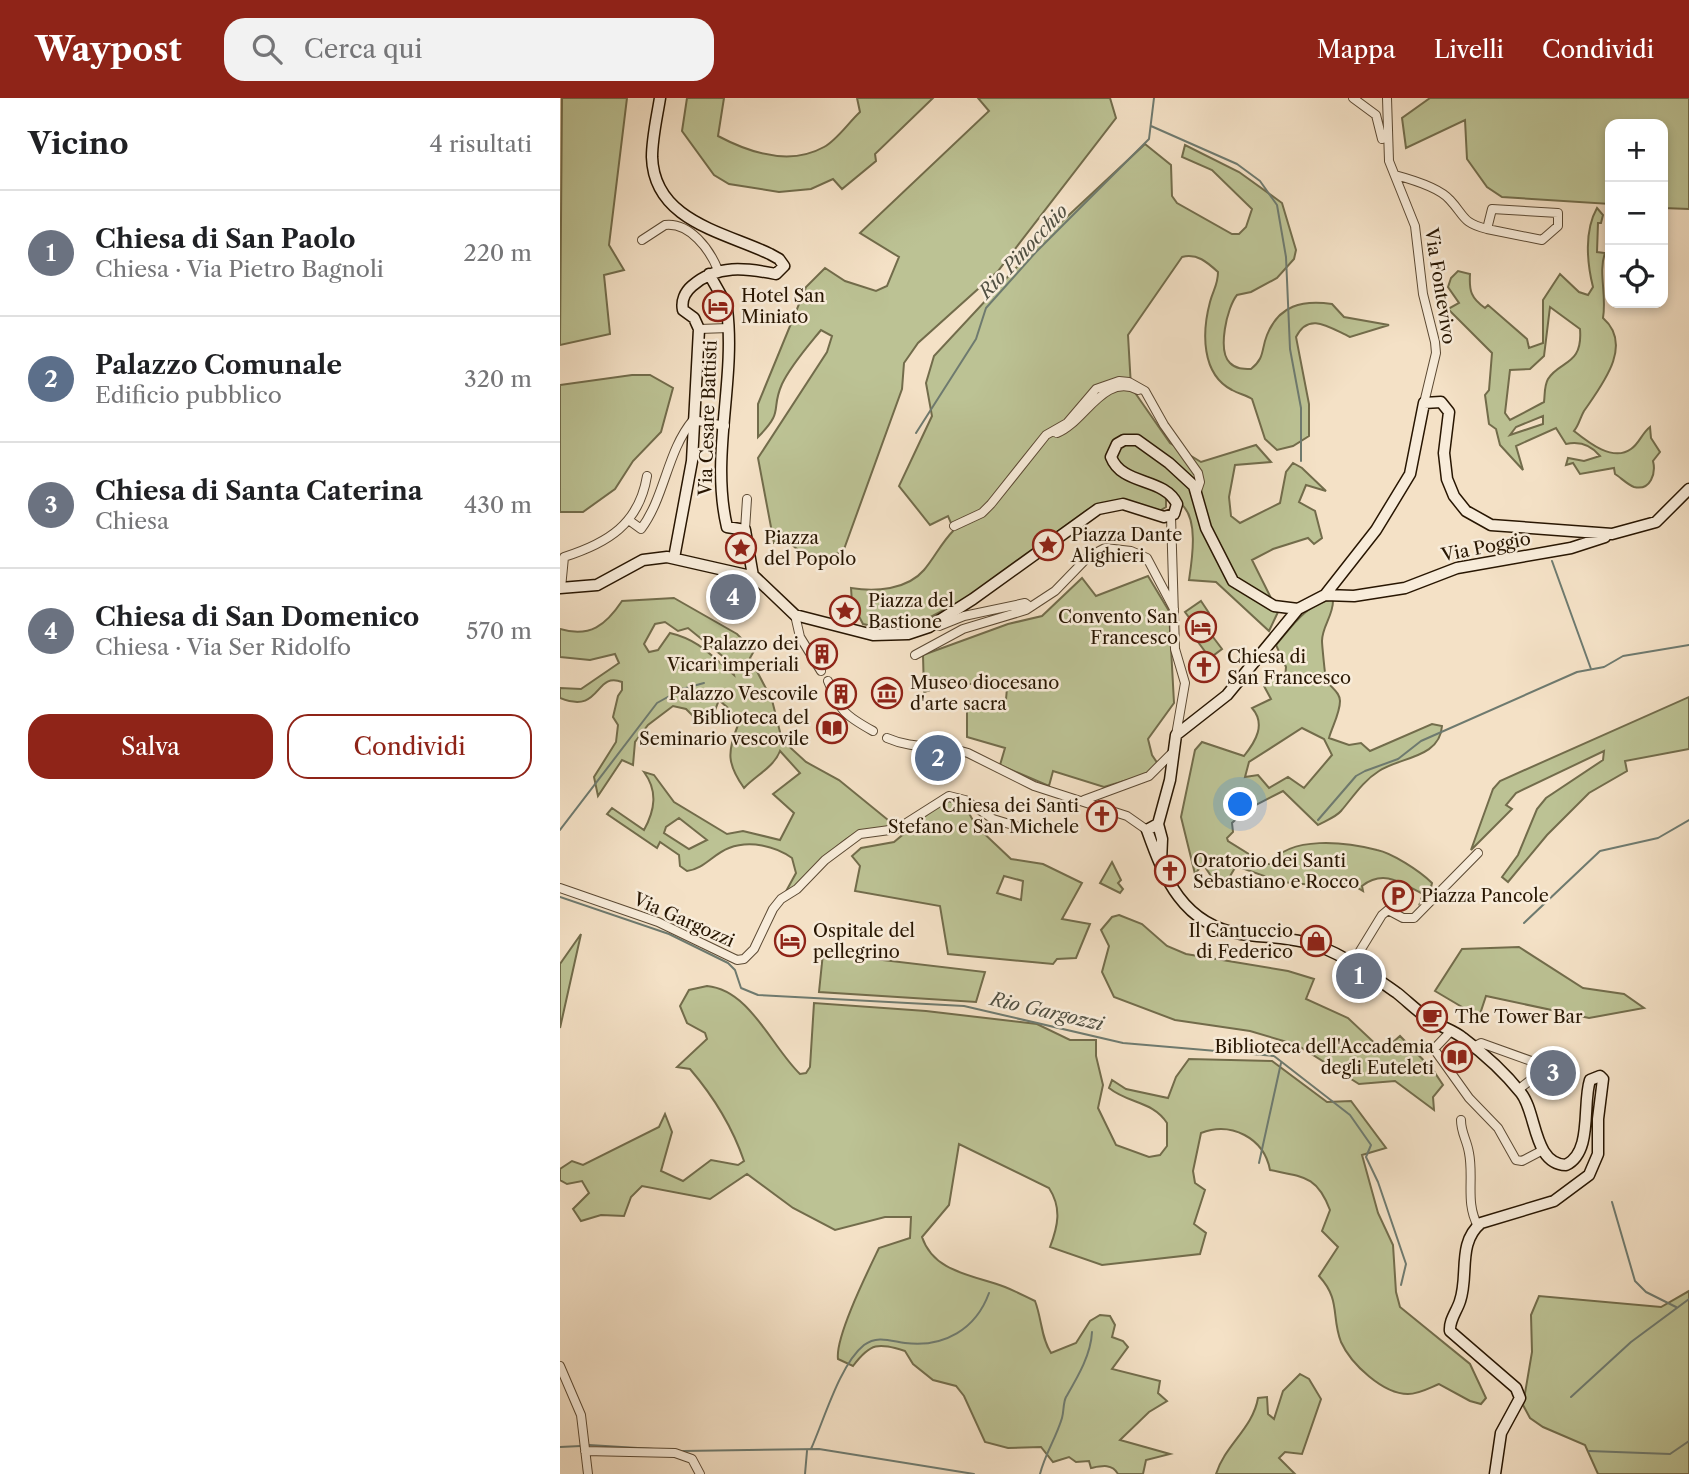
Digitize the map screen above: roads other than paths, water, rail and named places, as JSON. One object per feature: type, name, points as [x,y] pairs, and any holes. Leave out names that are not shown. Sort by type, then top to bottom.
[{"type":"main road","points":[[660,98],[653,148],[654,171],[658,183],[679,213],[701,226],[770,254],[779,259],[783,266],[776,274],[741,268],[713,272],[688,289],[682,302],[683,310],[694,318],[699,329],[692,461],[674,558]]},
{"type":"main road","points":[[713,272],[722,297]]},
{"type":"main road","name":"Via Cesare Battisti","points":[[727,309],[729,328],[722,499],[727,527],[745,530]]},
{"type":"main road","points":[[1495,1474],[1501,1433],[1519,1403],[1519,1393],[1450,1331],[1461,1299],[1467,1248],[1478,1226],[1553,1201],[1590,1175],[1598,1154],[1598,1119],[1604,1085],[1600,1076],[1590,1080],[1581,1146],[1575,1160],[1561,1165],[1543,1150],[1530,1107],[1519,1090],[1473,1046],[1456,1034],[1352,964],[1311,943],[1237,933],[1199,918],[1178,900],[1167,883],[1152,827],[1170,780],[1171,754],[1176,735],[1227,695],[1294,611],[1325,595],[1376,530],[1410,474],[1424,403],[1441,402],[1449,412],[1444,453],[1447,479],[1459,503],[1473,516],[1491,525],[1612,534],[1656,522],[1689,489]]},
{"type":"main road","points":[[560,588],[597,584],[650,558],[674,558],[753,576],[762,581],[795,615],[873,635],[908,634],[934,623],[1098,509],[1123,504],[1157,515],[1171,516],[1177,507],[1171,494],[1115,466],[1111,457],[1117,444],[1124,440],[1137,440],[1151,448],[1187,479],[1196,494],[1206,528],[1233,581],[1254,597],[1294,611]]},
{"type":"main road","points":[[745,530],[753,576]]},
{"type":"main road","name":"Via Poggio","points":[[1325,595],[1354,596],[1405,587],[1457,568],[1572,548],[1612,534]]},
{"type":"street","points":[[1353,98],[1376,115],[1387,148]]},
{"type":"street","name":"Via Fontevivo","points":[[1387,98],[1387,148],[1415,226],[1423,294],[1435,342],[1436,353],[1424,403]]},
{"type":"street","name":"Via Fontevivo","points":[[1395,175],[1448,197],[1463,218],[1487,229],[1542,240],[1558,226],[1558,213],[1492,209],[1487,229]]},
{"type":"street","points":[[642,240],[665,225],[673,224],[706,247],[713,272]]},
{"type":"street","points":[[699,329],[729,328]]},
{"type":"street","points":[[954,526],[982,513],[1051,430],[1067,423],[1100,386],[1129,382],[1146,391],[1164,425],[1198,473],[1196,494]]},
{"type":"street","points":[[630,521],[640,529],[655,504],[664,476],[685,430],[693,420],[725,426]]},
{"type":"street","points":[[560,588],[564,557],[609,539],[630,521],[641,501],[647,476]]},
{"type":"street","points":[[745,530],[747,499]]},
{"type":"street","points":[[1171,516],[1175,649],[1185,683],[1176,735]]},
{"type":"street","points":[[915,655],[963,629],[1022,612],[1055,591],[1088,557],[1105,548],[1137,552],[1147,558],[1174,609]]},
{"type":"street","points":[[934,623],[939,626],[964,616],[1025,603],[1029,606]]},
{"type":"street","points":[[795,615],[800,637],[821,671]]},
{"type":"street","points":[[828,681],[838,707],[845,715],[873,731]]},
{"type":"street","points":[[887,738],[913,752],[957,750],[1034,786],[1127,816],[1152,827]]},
{"type":"street","points":[[1082,801],[1105,795],[1149,776],[1171,754]]},
{"type":"street","name":"Via Gargozzi","points":[[560,888],[658,922],[737,960],[744,959],[754,949],[773,909],[781,899],[797,889],[825,860],[860,834],[897,829],[950,796],[965,800],[993,819],[1016,826]]},
{"type":"street","points":[[1352,964],[1382,915],[1388,910],[1404,918],[1414,918],[1478,853]]},
{"type":"street","points":[[1456,1034],[1434,1049],[1469,1098],[1498,1128],[1516,1160],[1522,1161],[1543,1150]]},
{"type":"street","points":[[1473,1046],[1481,1043],[1534,1062],[1536,1072],[1519,1090]]},
{"type":"street","points":[[1461,1120],[1461,1133],[1470,1156],[1470,1213],[1478,1226]]},
{"type":"street","points":[[560,1366],[580,1415],[588,1474]]},
{"type":"street","points":[[585,1451],[675,1453],[692,1459],[700,1474]]},
{"type":"waterway","name":"Rio Pinocchio","points":[[916,433],[976,339],[986,308],[1036,252],[1149,139],[1154,98]]},
{"type":"waterway","points":[[1151,126],[1237,164],[1260,181],[1277,205],[1286,257],[1290,349],[1301,408],[1301,461]]},
{"type":"waterway","points":[[1552,561],[1591,669]]},
{"type":"waterway","points":[[1318,820],[1356,776],[1398,759],[1421,741],[1577,672],[1604,667],[1623,656],[1689,645]]},
{"type":"waterway","points":[[560,830],[657,703],[682,689],[704,683]]},
{"type":"waterway","points":[[1524,923],[1600,851],[1658,838],[1689,820]]},
{"type":"waterway","name":"Rio Gargozzi","points":[[560,897],[669,934],[728,963],[735,970],[741,988],[758,995],[964,1006],[1123,1043],[1274,1056],[1350,1115],[1371,1145],[1366,1157],[1378,1182],[1406,1264],[1401,1285]]},
{"type":"waterway","points":[[1259,1163],[1281,1063]]},
{"type":"waterway","points":[[1612,1202],[1635,1281],[1646,1292],[1676,1307]]},
{"type":"waterway","points":[[811,1449],[847,1365],[864,1345],[879,1339],[919,1344],[945,1339],[967,1326],[976,1317],[989,1293]]},
{"type":"waterway","points":[[1571,1397],[1631,1342],[1689,1299]]},
{"type":"waterway","points":[[1040,1474],[1062,1418],[1065,1399],[1086,1358],[1092,1332]]},
{"type":"waterway","points":[[1589,1451],[1670,1454],[1689,1441]]},
{"type":"waterway","points":[[589,1445],[654,1449]]},
{"type":"waterway","points":[[560,1447],[581,1446]]},
{"type":"waterway","points":[[683,1451],[819,1449],[974,1474]]},
{"type":"waterway","points":[[805,1474],[807,1451]]},
{"type":"place","name":"Hotel San Miniato","points":[[718,306]]},
{"type":"place","name":"Piazza Dante Alighieri","points":[[1048,545]]},
{"type":"place","name":"Piazza del Popolo","points":[[741,548]]},
{"type":"place","name":"Chiesa di San Domenico","points":[[733,597]]},
{"type":"place","name":"Piazza del Bastione","points":[[845,611]]},
{"type":"place","name":"Convento San Francesco","points":[[1201,627]]},
{"type":"place","name":"Palazzo dei Vicari imperiali","points":[[822,654]]},
{"type":"place","name":"Chiesa di San Francesco","points":[[1204,667]]},
{"type":"place","name":"Museo diocesano d'arte sacra","points":[[887,693]]},
{"type":"place","name":"Palazzo Vescovile","points":[[841,694]]},
{"type":"place","name":"Biblioteca del Seminario vescovile","points":[[832,728]]},
{"type":"place","name":"Palazzo Comunale","points":[[938,758]]},
{"type":"place","name":"Chiesa dei Santi Stefano e San Michele","points":[[1102,816]]},
{"type":"place","name":"Oratorio dei Santi Sebastiano e Rocco","points":[[1170,871]]},
{"type":"place","name":"Piazza Pancole","points":[[1398,896]]},
{"type":"place","name":"Ospitale del pellegrino","points":[[790,941]]},
{"type":"place","name":"Il Cantuccio di Federico","points":[[1316,941]]},
{"type":"place","name":"Chiesa di San Paolo","points":[[1359,976]]},
{"type":"place","name":"The Tower Bar","points":[[1432,1017]]},
{"type":"place","name":"Biblioteca dell'Accademia degli Euteleti","points":[[1457,1057]]},
{"type":"place","name":"Chiesa di Santa Caterina","points":[[1553,1073]]}]
